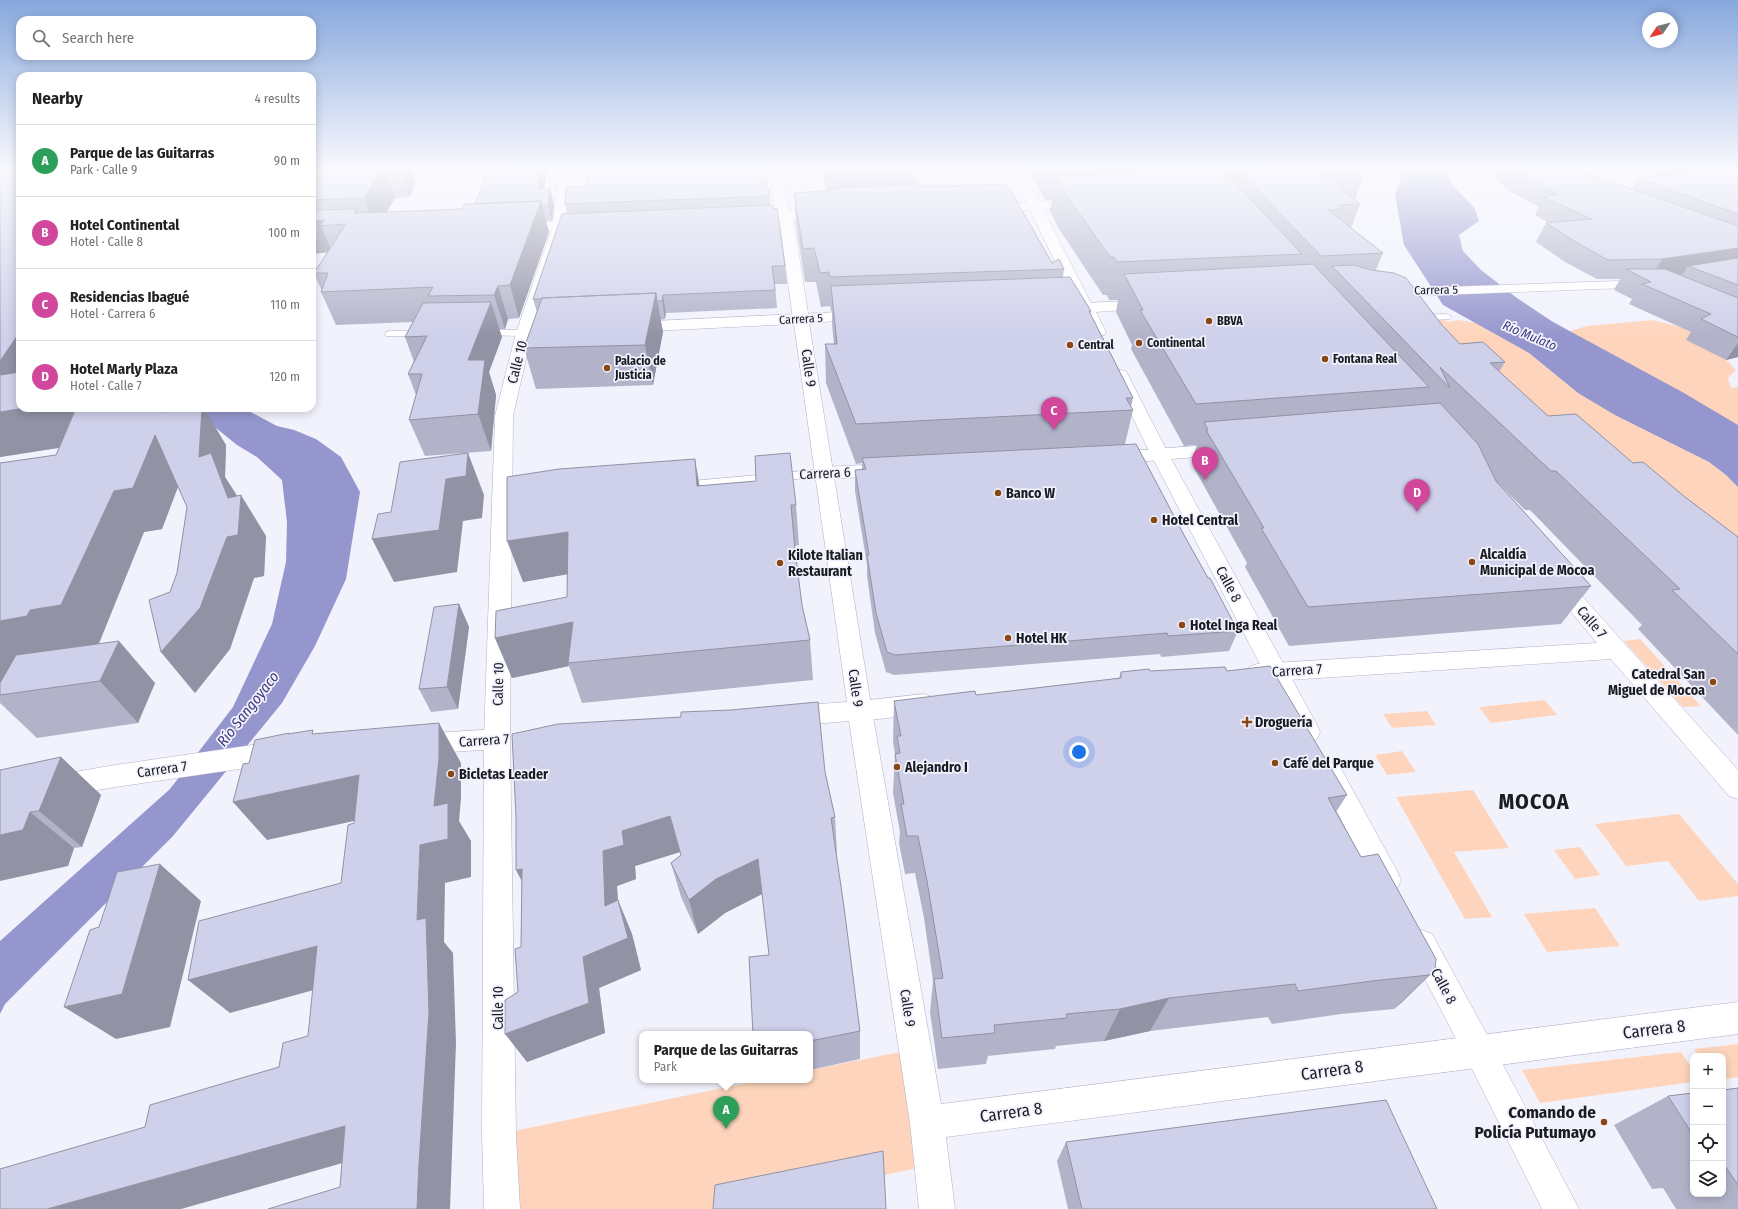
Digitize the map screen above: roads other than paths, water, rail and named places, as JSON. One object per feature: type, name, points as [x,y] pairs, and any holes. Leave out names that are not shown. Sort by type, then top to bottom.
[{"type":"main road","points":[[506,228],[591,224]]},
{"type":"main road","name":"Calle 9","points":[[787,224],[860,710],[927,1123],[937,1209]]},
{"type":"main road","name":"Calle 8","points":[[1042,224],[1078,308],[1109,354],[1160,455],[1479,1051],[1561,1209]]},
{"type":"main road","name":"Calle 10","points":[[502,1209],[499,1134],[508,738],[504,416],[524,333],[560,226]]},
{"type":"main road","name":"Carrera 5","points":[[1373,293],[1565,288],[1607,284],[1659,284]]},
{"type":"main road","points":[[1078,308],[1163,304]]},
{"type":"main road","name":"Carrera 5","points":[[617,328],[801,318],[872,316]]},
{"type":"main road","points":[[524,333],[570,330]]},
{"type":"main road","points":[[1097,458],[1160,455],[1238,448]]},
{"type":"main road","name":"Carrera 6","points":[[824,473],[901,470]]},
{"type":"main road","name":"Calle 7","points":[[1544,568],[1738,788]]},
{"type":"main road","name":"Carrera 7","points":[[1236,675],[1275,671],[1617,650]]},
{"type":"main road","points":[[765,718],[943,702]]},
{"type":"main road","name":"Carrera 7","points":[[394,746],[508,738]]},
{"type":"main road","name":"Carrera 7","points":[[0,796],[109,777],[260,755],[299,752]]},
{"type":"main road","name":"Carrera 8","points":[[927,1123],[1738,1018]]},
{"type":"lane","points":[[1406,315],[1412,318],[1447,317]]},
{"type":"lane","points":[[469,333],[524,333]]},
{"type":"lane","points":[[390,334],[437,334]]},
{"type":"lane","name":"Carrera 6","points":[[671,487],[824,473]]},
{"type":"water","name":"Río Mulato","points":[[1400,224],[1474,224],[1459,235],[1463,251],[1481,270],[1517,298],[1553,322],[1684,393],[1738,425],[1738,487],[1726,475],[1709,462],[1615,415],[1578,393],[1529,353],[1443,305],[1404,245]]},
{"type":"water","name":"Río Sangoyaco","points":[[206,412],[251,412],[277,426],[294,430],[316,439],[341,457],[360,492],[346,579],[315,646],[282,703],[173,836],[5,1004],[0,1014],[0,941],[170,789],[233,707],[272,624],[286,562],[287,522],[282,480],[257,457],[237,445],[211,424]]},
{"type":"place","name":"BBVA","points":[[1209,321]]},
{"type":"place","name":"Continental","points":[[1139,343]]},
{"type":"place","name":"Central","points":[[1070,345]]},
{"type":"place","name":"Fontana Real","points":[[1325,359]]},
{"type":"place","name":"Palacio de Justicia","points":[[607,368]]},
{"type":"place","name":"Residencias Ibagué","points":[[1054,430]]},
{"type":"place","name":"Hotel Continental","points":[[1205,480]]},
{"type":"place","name":"Banco W","points":[[998,493]]},
{"type":"place","name":"Hotel Marly Plaza","points":[[1417,512]]},
{"type":"place","name":"Hotel Central","points":[[1154,520]]},
{"type":"place","name":"Alcaldía Municipal de Mocoa","points":[[1472,562]]},
{"type":"place","name":"Kilote Italian Restaurant","points":[[780,563]]},
{"type":"place","name":"Hotel Inga Real","points":[[1182,625]]},
{"type":"place","name":"Hotel HK","points":[[1008,638]]},
{"type":"place","name":"Catedral San Miguel de Mocoa","points":[[1713,682]]},
{"type":"place","name":"Droguería","points":[[1247,722]]},
{"type":"place","name":"Café del Parque","points":[[1275,763]]},
{"type":"place","name":"Alejandro I","points":[[897,767]]},
{"type":"place","name":"Bicletas Leader","points":[[451,774]]},
{"type":"place","name":"Comando de Policía Putumayo","points":[[1604,1122]]},
{"type":"place","name":"Parque de las Guitarras","points":[[726,1129]]},
{"type":"district","name":"MOCOA","points":[[1534,801]]}]
